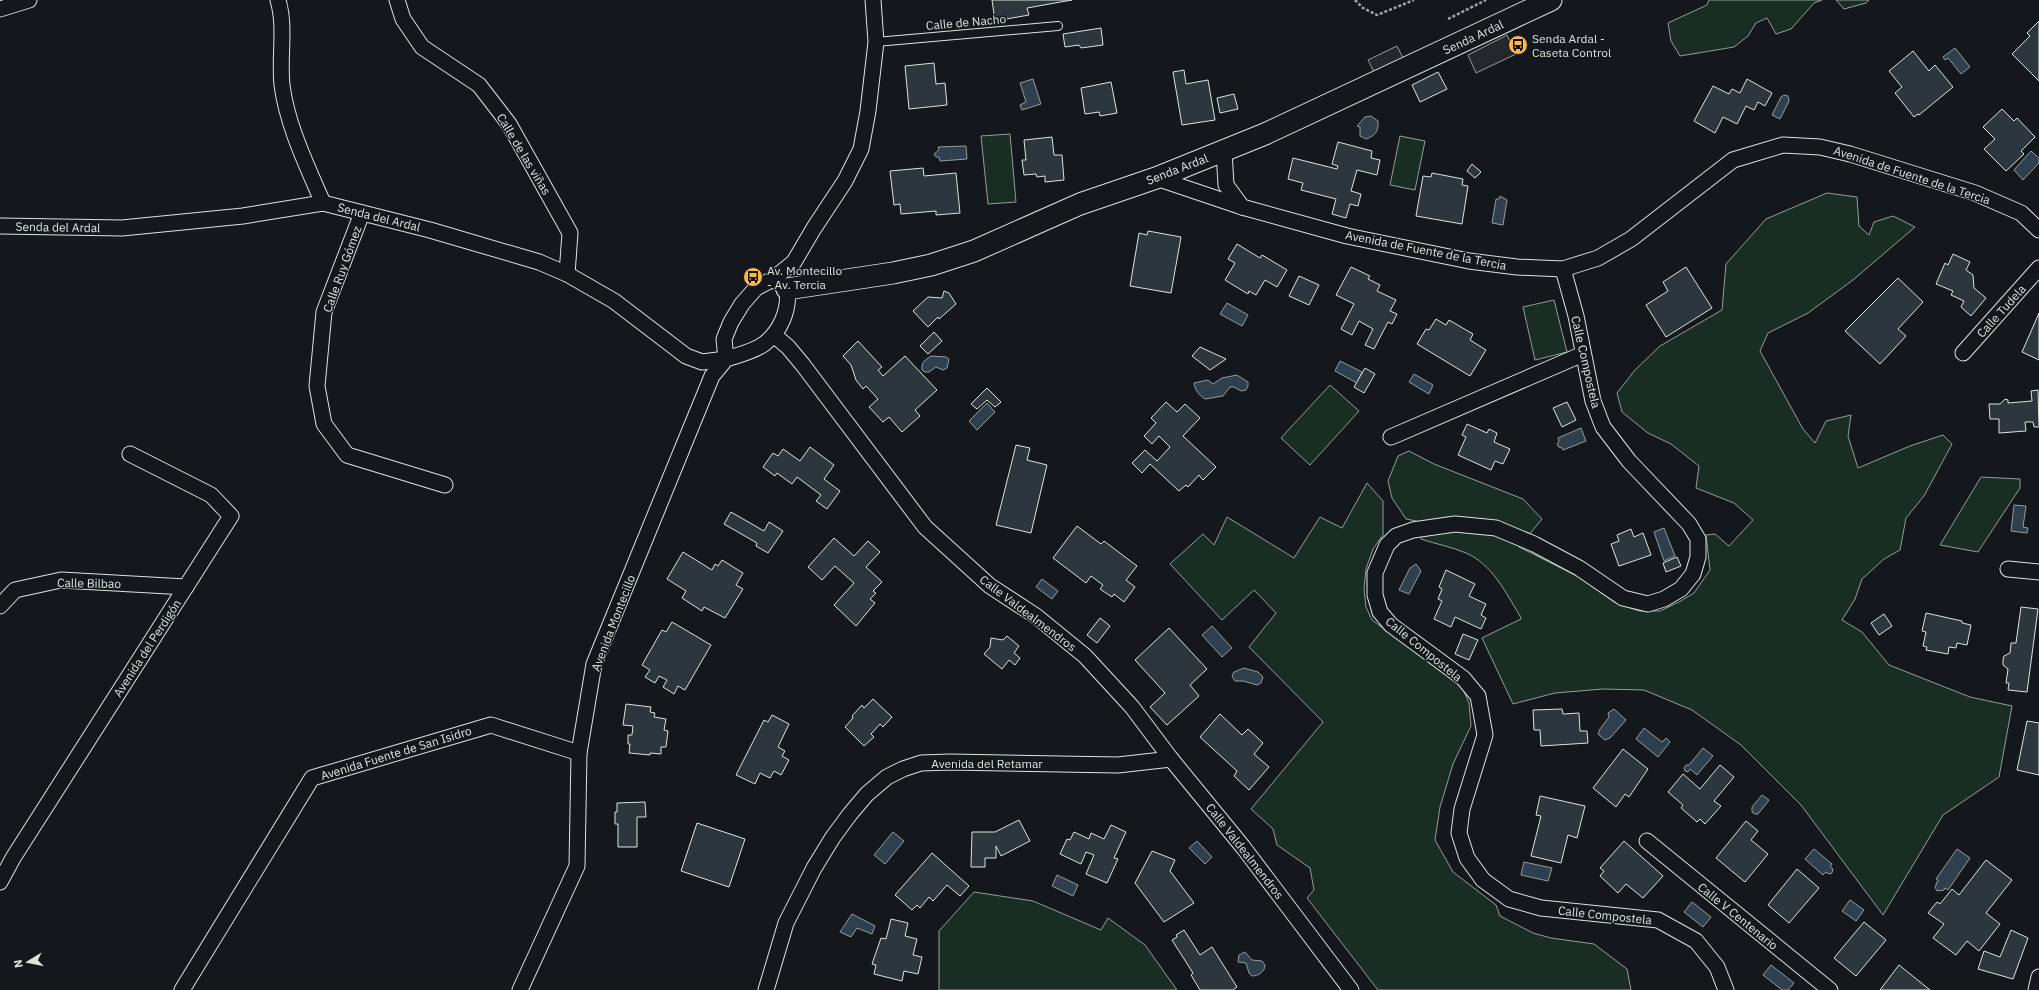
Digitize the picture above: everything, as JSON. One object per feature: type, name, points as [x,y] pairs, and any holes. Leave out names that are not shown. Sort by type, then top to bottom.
[{"type":"main road","name":"Senda Ardal","points":[[780,284],[893,273],[931,265],[974,251],[1080,204],[1156,178],[1265,134],[1551,0]]},
{"type":"street","points":[[0,9],[30,0]]},
{"type":"street","points":[[278,0],[283,16],[282,85],[293,128],[323,203]]},
{"type":"street","name":"Calle de las viñas","points":[[396,0],[403,19],[422,47],[479,85],[509,124],[570,232],[566,274]]},
{"type":"street","points":[[726,359],[724,339],[731,322],[742,304],[756,288],[780,284],[845,181],[861,149],[868,112],[876,42],[873,0]]},
{"type":"street","name":"Avenida de Fuente de la Tercia","points":[[1156,178],[1242,207],[1347,236],[1469,261],[1517,267],[1563,269],[1598,258],[1631,239],[1733,160],[1783,145],[1820,147],[1850,154],[1974,193],[2021,213],[2039,230]]},
{"type":"street","points":[[1224,151],[1226,185],[1242,207]]},
{"type":"street","name":"Senda del Ardal","points":[[0,226],[122,228],[242,216],[323,203],[539,262],[566,274],[614,301],[686,356],[702,362],[726,359],[763,345],[774,335]]},
{"type":"street","name":"Calle Ruy Gómez","points":[[362,213],[324,312],[317,386],[324,424],[347,455],[445,486]]},
{"type":"street","name":"Calle Tudela","points":[[1964,353],[2039,268]]},
{"type":"street","name":"Calle Compostela","points":[[1563,269],[1576,316],[1582,354],[1593,401],[1603,427],[1629,461],[1689,524],[1698,539],[1698,557],[1693,574],[1681,589],[1664,599],[1648,604],[1623,598],[1579,568],[1534,544],[1496,528],[1455,524],[1413,530],[1396,536],[1387,545],[1374,573],[1375,595],[1380,612],[1391,625],[1463,678],[1478,696],[1485,734],[1462,809],[1459,833],[1467,858],[1483,880],[1509,899],[1541,908],[1658,920],[1696,941],[1717,967],[1726,990]]},
{"type":"street","points":[[774,335],[782,323],[788,299],[780,284]]},
{"type":"street","name":"Calle Valdealmendros","points":[[774,335],[788,347],[803,365],[925,527],[990,586],[1036,616],[1085,656],[1132,708],[1171,759],[1243,847],[1351,990]]},
{"type":"street","points":[[1391,437],[1582,354]]},
{"type":"street","name":"Avenida Montecillo","points":[[520,990],[577,866],[579,753],[594,664],[712,376],[726,359]]},
{"type":"street","name":"Avenida del Perdigón","points":[[0,882],[13,858],[231,516],[211,495],[130,454]]},
{"type":"street","points":[[2008,569],[2039,572]]},
{"type":"street","name":"Calle Bilbao","points":[[0,606],[15,590],[61,580],[186,587]]},
{"type":"street","name":"Avenida Fuente de San Isidro","points":[[182,990],[312,778],[491,724],[579,753]]},
{"type":"street","name":"Avenida del Retamar","points":[[766,990],[786,923],[814,868],[833,837],[850,814],[867,794],[887,777],[903,768],[921,764],[950,762],[1118,765],[1171,759]]},
{"type":"street","name":"Calle V Centenario","points":[[1647,841],[1830,990]]},
{"type":"street","points":[[2036,990],[2039,977]]},
{"type":"lane","name":"Calle de Nacho","points":[[876,42],[1058,26]]},
{"type":"path","points":[[1355,0],[1363,8],[1377,15],[1414,0]]},
{"type":"path","points":[[1448,18],[1486,0]]},
{"type":"green space","points":[[1709,0],[1822,0],[1814,3],[1791,29],[1776,34],[1767,18],[1756,23],[1748,36],[1734,47],[1680,56],[1671,41],[1668,23],[1707,5]]},
{"type":"green space","points":[[1836,0],[1869,0],[1866,3],[1844,9]]},
{"type":"green space","points":[[1010,134],[1016,202],[988,204],[981,136]]},
{"type":"green space","points":[[1400,136],[1425,141],[1415,190],[1390,185]]},
{"type":"green space","points":[[1827,193],[1857,197],[1859,226],[1869,235],[1874,222],[1893,216],[1915,227],[1853,280],[1808,313],[1768,333],[1760,351],[1803,429],[1815,443],[1826,421],[1851,415],[1848,436],[1858,468],[1910,446],[1943,435],[1952,444],[1924,496],[1906,518],[1900,550],[1884,559],[1862,579],[1855,599],[1842,620],[1862,632],[1889,665],[1970,697],[2012,706],[1999,777],[1943,815],[1883,915],[1801,805],[1741,745],[1692,710],[1644,690],[1603,689],[1555,693],[1513,704],[1482,638],[1521,619],[1520,616],[1498,580],[1483,564],[1466,553],[1421,539],[1421,522],[1406,519],[1392,498],[1388,481],[1398,456],[1409,451],[1434,464],[1523,499],[1542,519],[1519,547],[1579,577],[1614,602],[1639,611],[1660,611],[1694,593],[1710,570],[1706,535],[1715,534],[1729,546],[1753,520],[1734,503],[1696,488],[1699,466],[1671,444],[1648,433],[1622,412],[1617,393],[1635,370],[1660,346],[1722,310],[1726,264],[1766,219]]},
{"type":"green space","points":[[1554,300],[1567,352],[1535,360],[1523,307]]},
{"type":"green space","points":[[1330,385],[1359,411],[1310,465],[1281,438]]},
{"type":"green space","points":[[1981,477],[2020,479],[2020,488],[1978,552],[1940,545]]},
{"type":"green space","points":[[1367,483],[1383,501],[1383,535],[1373,549],[1366,569],[1364,589],[1366,607],[1372,620],[1463,689],[1469,703],[1471,726],[1453,764],[1440,807],[1435,840],[1453,872],[1496,905],[1500,916],[1533,933],[1551,938],[1594,944],[1627,969],[1631,990],[1378,990],[1307,898],[1314,890],[1310,868],[1277,845],[1273,829],[1251,809],[1323,722],[1249,647],[1276,613],[1254,590],[1222,620],[1170,564],[1203,534],[1214,545],[1227,517],[1294,558],[1320,517],[1342,528]]},
{"type":"green space","points":[[974,892],[1033,901],[1101,930],[1108,918],[1145,945],[1177,990],[939,990],[939,931]]},
{"type":"shaded area","points":[[1507,35],[1516,54],[1476,73],[1468,55]]},
{"type":"shaded area","points":[[1397,46],[1404,60],[1375,74],[1368,60]]},
{"type":"water","points":[[1955,48],[1970,67],[1961,74],[1948,58],[1945,60],[1943,57]]},
{"type":"water","points":[[1033,79],[1041,104],[1022,110],[1020,105],[1026,102],[1020,83]]},
{"type":"water","points":[[1784,95],[1788,96],[1789,101],[1780,119],[1772,115],[1781,97]]},
{"type":"water","points":[[1371,116],[1378,121],[1378,128],[1374,135],[1366,139],[1360,136],[1360,127],[1357,126],[1365,117]]},
{"type":"water","points":[[966,146],[967,159],[940,161],[939,157],[936,157],[934,154],[939,150],[938,147]]},
{"type":"water","points":[[2031,151],[2039,158],[2039,163],[2023,180],[2014,170]]},
{"type":"water","points":[[1500,196],[1507,200],[1503,225],[1492,223],[1496,199],[1499,199]]},
{"type":"water","points":[[1227,303],[1248,315],[1242,326],[1220,314]]},
{"type":"water","points":[[931,356],[946,357],[949,359],[947,368],[943,370],[936,367],[929,372],[922,370],[923,363]]},
{"type":"water","points":[[1340,361],[1362,372],[1357,383],[1335,371]]},
{"type":"water","points":[[1414,374],[1433,385],[1429,394],[1409,382]]},
{"type":"water","points":[[1237,375],[1248,382],[1246,390],[1241,391],[1234,387],[1230,387],[1223,396],[1205,399],[1198,392],[1194,383],[1208,380],[1213,384],[1222,378]]},
{"type":"water","points":[[987,403],[995,412],[977,430],[969,421]]},
{"type":"water","points":[[1581,428],[1586,441],[1563,450],[1557,445],[1559,441],[1558,438]]},
{"type":"water","points":[[2014,505],[2026,506],[2023,527],[2028,528],[2027,533],[2011,531]]},
{"type":"water","points":[[1664,528],[1675,556],[1664,561],[1654,532]]},
{"type":"water","points":[[1416,564],[1421,571],[1409,594],[1399,590],[1410,568]]},
{"type":"water","points":[[1042,579],[1058,591],[1052,599],[1036,587]]},
{"type":"water","points":[[1212,626],[1232,648],[1222,657],[1202,635]]},
{"type":"water","points":[[1244,668],[1258,672],[1263,677],[1261,683],[1257,685],[1243,681],[1235,681],[1232,676],[1234,672]]},
{"type":"water","points":[[1614,709],[1626,720],[1610,738],[1605,740],[1598,734],[1609,717],[1608,713]]},
{"type":"water","points":[[1644,728],[1662,742],[1666,738],[1670,742],[1658,757],[1636,739]]},
{"type":"water","points":[[1703,748],[1713,756],[1697,775],[1690,769],[1688,772],[1685,771],[1684,768],[1686,765],[1689,765]]},
{"type":"water","points":[[1762,795],[1769,800],[1758,814],[1755,814],[1752,812],[1752,807]]},
{"type":"water","points":[[893,832],[904,841],[885,864],[874,855]]},
{"type":"water","points":[[1197,841],[1212,857],[1205,864],[1189,848]]},
{"type":"water","points":[[1814,849],[1832,864],[1830,867],[1833,869],[1832,873],[1829,874],[1826,872],[1823,875],[1805,859]]},
{"type":"water","points":[[1957,849],[1970,858],[1948,890],[1945,888],[1944,890],[1937,891],[1935,887],[1938,880],[1936,879]]},
{"type":"water","points":[[1524,862],[1552,868],[1548,881],[1521,875]]},
{"type":"water","points":[[1057,875],[1078,885],[1073,896],[1052,886]]},
{"type":"water","points":[[1850,900],[1864,910],[1856,921],[1842,911]]},
{"type":"water","points":[[1692,902],[1711,917],[1703,927],[1684,912]]},
{"type":"water","points":[[852,914],[875,926],[872,934],[857,928],[851,937],[840,932]]},
{"type":"water","points":[[1245,952],[1252,960],[1262,961],[1265,967],[1261,973],[1252,976],[1249,973],[1246,963],[1238,962],[1239,955]]},
{"type":"water","points":[[1771,965],[1794,983],[1788,990],[1782,990],[1763,975]]},
{"type":"building","points":[[992,0],[1072,0],[1027,8],[1029,15],[995,21]]},
{"type":"building","points":[[2039,21],[2039,81],[2012,54],[2030,36],[2027,33]]},
{"type":"building","points":[[1101,28],[1103,45],[1081,48],[1079,45],[1065,47],[1063,34]]},
{"type":"building","points":[[1913,51],[1929,71],[1935,65],[1953,87],[1919,115],[1918,114],[1914,117],[1895,93],[1902,87],[1889,71]]},
{"type":"building","points":[[934,63],[936,84],[945,83],[947,105],[909,109],[905,66]]},
{"type":"building","points":[[1184,70],[1186,84],[1208,80],[1215,120],[1182,125],[1173,72]]},
{"type":"building","points":[[1438,72],[1447,89],[1420,102],[1412,85]]},
{"type":"building","points":[[1747,79],[1772,93],[1765,106],[1758,102],[1754,110],[1746,106],[1737,124],[1723,117],[1715,133],[1694,121],[1713,86],[1729,94],[1732,89],[1740,93]]},
{"type":"building","points":[[1111,82],[1117,113],[1100,116],[1099,112],[1085,114],[1081,88]]},
{"type":"building","points":[[1234,94],[1238,109],[1220,113],[1217,98]]},
{"type":"building","points":[[2002,109],[2014,121],[2017,118],[2035,137],[2021,151],[2024,154],[2006,171],[1984,149],[1995,139],[1983,127]]},
{"type":"building","points":[[1052,137],[1054,155],[1062,155],[1064,180],[1045,182],[1045,176],[1037,177],[1036,174],[1024,175],[1022,160],[1026,160],[1024,140]]},
{"type":"building","points":[[1338,142],[1372,151],[1371,158],[1380,160],[1377,175],[1357,170],[1351,191],[1361,194],[1358,206],[1350,204],[1346,218],[1332,214],[1336,199],[1301,190],[1303,183],[1288,179],[1293,158],[1337,169],[1338,166],[1332,164]]},
{"type":"building","points":[[1472,164],[1481,172],[1475,178],[1467,171]]},
{"type":"building","points":[[923,168],[924,176],[956,173],[960,213],[936,215],[936,211],[901,214],[900,204],[894,205],[890,171]]},
{"type":"building","points":[[1432,173],[1463,179],[1462,185],[1468,186],[1462,224],[1416,216],[1423,176],[1431,177]]},
{"type":"building","points":[[1148,231],[1181,237],[1171,293],[1130,286],[1139,233],[1147,235]]},
{"type":"building","points":[[1237,244],[1260,258],[1262,255],[1287,270],[1277,287],[1265,280],[1256,295],[1249,291],[1248,294],[1225,280],[1235,263],[1228,259]]},
{"type":"building","points":[[1953,254],[1970,262],[1966,270],[1973,275],[1974,288],[1986,298],[1971,316],[1961,307],[1964,301],[1951,295],[1953,291],[1936,284],[1945,263],[1948,265]]},
{"type":"building","points":[[1351,267],[1370,276],[1368,279],[1380,285],[1377,291],[1396,300],[1390,311],[1397,314],[1392,324],[1388,322],[1374,349],[1365,345],[1373,329],[1359,321],[1352,335],[1341,329],[1354,304],[1336,295]]},
{"type":"building","points":[[1686,267],[1712,308],[1666,337],[1646,305],[1668,291],[1663,282]]},
{"type":"building","points":[[1299,276],[1319,285],[1309,305],[1289,296]]},
{"type":"building","points":[[1898,278],[1923,302],[1898,329],[1906,336],[1880,364],[1845,331]]},
{"type":"building","points":[[944,291],[949,293],[956,304],[939,319],[938,317],[928,327],[913,311],[928,297],[942,298]]},
{"type":"building","points":[[2039,313],[2039,360],[2022,352]]},
{"type":"building","points":[[1436,319],[1446,325],[1449,320],[1473,334],[1470,340],[1486,350],[1470,376],[1417,344],[1426,329],[1429,330]]},
{"type":"building","points":[[934,332],[942,341],[928,354],[920,346]]},
{"type":"building","points":[[858,341],[882,367],[878,370],[883,376],[905,356],[937,390],[915,410],[920,416],[902,432],[889,417],[883,422],[869,407],[878,399],[866,386],[863,389],[856,380],[851,365],[843,356]]},
{"type":"building","points":[[1200,347],[1226,359],[1210,370],[1192,356]]},
{"type":"building","points":[[1365,368],[1375,374],[1364,393],[1354,387]]},
{"type":"building","points":[[987,388],[1001,402],[995,407],[987,400],[977,409],[971,404]]},
{"type":"building","points":[[2038,390],[2039,427],[2034,427],[2033,422],[2025,422],[2026,431],[1999,433],[1999,419],[1990,419],[1989,404],[2000,404],[2005,399],[2008,400],[2008,403],[2032,401],[2031,391]]},
{"type":"building","points":[[1166,402],[1177,412],[1185,404],[1200,418],[1183,436],[1216,467],[1203,480],[1199,475],[1188,487],[1186,485],[1179,491],[1150,464],[1142,473],[1132,463],[1145,450],[1157,461],[1170,447],[1159,436],[1152,444],[1144,436],[1156,423],[1151,418]]},
{"type":"building","points":[[1567,402],[1576,420],[1562,427],[1553,408]]},
{"type":"building","points":[[1467,424],[1487,433],[1489,429],[1497,433],[1494,442],[1510,449],[1503,464],[1495,461],[1491,470],[1458,455],[1466,437],[1462,435]]},
{"type":"building","points":[[1016,445],[1030,448],[1027,460],[1047,465],[1031,533],[996,525]]},
{"type":"building","points":[[810,447],[834,465],[824,479],[840,491],[827,509],[816,501],[821,495],[797,477],[792,484],[777,473],[775,476],[763,467],[773,453],[778,456],[783,449],[800,461]]},
{"type":"building","points":[[731,512],[764,531],[769,522],[783,531],[768,553],[756,546],[757,543],[724,524]]},
{"type":"building","points":[[1077,526],[1101,544],[1104,541],[1137,566],[1126,580],[1135,587],[1124,602],[1114,594],[1112,597],[1100,589],[1103,585],[1091,576],[1086,583],[1053,558]]},
{"type":"building","points":[[1631,529],[1634,537],[1643,533],[1651,555],[1619,566],[1611,544],[1619,541],[1617,535]]},
{"type":"building","points":[[834,538],[854,556],[868,541],[880,552],[866,567],[882,582],[873,591],[876,593],[870,599],[875,603],[856,626],[834,605],[854,583],[835,566],[822,580],[808,567]]},
{"type":"building","points":[[683,552],[712,570],[715,564],[718,566],[722,560],[743,573],[736,585],[743,589],[725,618],[704,607],[702,611],[682,598],[686,591],[667,579]]},
{"type":"building","points":[[1677,557],[1681,566],[1666,572],[1663,563]]},
{"type":"building","points":[[1446,570],[1475,584],[1469,596],[1486,604],[1481,615],[1486,618],[1481,629],[1455,617],[1451,627],[1434,619],[1442,601],[1438,599],[1442,589],[1439,587]]},
{"type":"building","points":[[2021,607],[2038,609],[2027,692],[2008,690],[2009,683],[2006,683],[2008,669],[2003,665],[2004,656],[2010,653],[2011,643],[2016,643]]},
{"type":"building","points":[[1926,613],[1962,621],[1962,623],[1971,625],[1967,645],[1957,643],[1956,648],[1949,647],[1948,654],[1926,650],[1927,647],[1923,646],[1926,632],[1922,631]]},
{"type":"building","points":[[1884,614],[1892,626],[1879,635],[1871,623]]},
{"type":"building","points":[[1100,618],[1110,626],[1097,643],[1087,635]]},
{"type":"building","points":[[672,622],[711,645],[685,690],[678,686],[674,694],[663,687],[667,680],[659,676],[655,683],[645,677],[650,670],[642,665],[662,630],[666,632]]},
{"type":"building","points":[[1169,628],[1207,669],[1190,685],[1199,696],[1167,725],[1150,707],[1165,693],[1135,660]]},
{"type":"building","points":[[1463,634],[1478,640],[1469,660],[1455,654]]},
{"type":"building","points":[[1007,636],[1019,646],[1014,653],[1020,658],[1015,665],[1009,660],[1002,669],[984,654],[990,647],[991,638],[1003,640]]},
{"type":"building","points":[[873,699],[892,717],[883,727],[880,724],[871,734],[874,737],[864,746],[845,727],[862,705],[864,708]]},
{"type":"building","points":[[626,704],[651,707],[650,712],[655,713],[654,717],[666,719],[664,730],[668,731],[666,747],[661,747],[661,754],[650,753],[650,755],[629,753],[630,744],[628,744],[628,735],[632,735],[633,726],[623,725]]},
{"type":"building","points":[[1562,709],[1563,714],[1579,713],[1580,731],[1587,731],[1588,743],[1541,746],[1540,730],[1534,730],[1533,710]]},
{"type":"building","points":[[1220,714],[1242,735],[1248,729],[1263,743],[1254,754],[1269,767],[1249,790],[1234,776],[1237,771],[1200,737]]},
{"type":"building","points":[[772,715],[789,724],[778,747],[785,751],[782,756],[789,760],[781,775],[774,771],[770,778],[760,773],[755,784],[736,775],[764,720],[768,722]]},
{"type":"building","points":[[2027,721],[2039,723],[2039,775],[2017,770]]},
{"type":"building","points":[[1623,749],[1648,769],[1629,797],[1625,794],[1616,807],[1593,788]]},
{"type":"building","points":[[1720,765],[1734,777],[1714,801],[1721,806],[1705,824],[1700,819],[1697,822],[1681,808],[1683,805],[1668,792],[1683,774],[1700,789]]},
{"type":"building","points":[[1540,796],[1585,806],[1577,838],[1568,835],[1561,863],[1531,856],[1541,816],[1536,815]]},
{"type":"building","points":[[645,802],[646,817],[637,817],[637,847],[618,847],[618,824],[615,824],[617,803]]},
{"type":"building","points":[[1019,820],[1030,841],[1001,856],[996,846],[996,858],[985,858],[985,867],[971,867],[972,832],[995,832]]},
{"type":"building","points":[[1746,821],[1758,831],[1751,840],[1768,854],[1745,882],[1716,858]]},
{"type":"building","points":[[697,823],[745,839],[729,887],[681,871]]},
{"type":"building","points":[[1111,825],[1126,832],[1114,858],[1118,859],[1107,883],[1086,874],[1094,855],[1086,852],[1081,864],[1060,854],[1067,839],[1070,840],[1074,832],[1089,839],[1091,833],[1104,839]]},
{"type":"building","points":[[1624,841],[1663,876],[1643,898],[1626,884],[1618,893],[1600,876],[1604,871],[1600,868]]},
{"type":"building","points":[[1152,851],[1175,860],[1170,871],[1194,903],[1164,922],[1135,883]]},
{"type":"building","points":[[932,853],[969,886],[960,896],[947,885],[933,901],[929,897],[920,908],[917,905],[912,910],[895,895]]},
{"type":"building","points":[[1986,860],[2012,880],[1986,913],[2000,924],[1979,951],[1967,941],[1956,955],[1933,938],[1944,924],[1928,913],[1937,902],[1940,904],[1952,889],[1959,895]]},
{"type":"building","points":[[1797,869],[1819,888],[1789,923],[1768,905]]},
{"type":"building","points":[[891,919],[908,923],[905,936],[917,939],[913,955],[922,957],[918,974],[904,971],[902,981],[874,974],[876,965],[872,964],[881,938],[886,939]]},
{"type":"building","points":[[1864,922],[1886,940],[1856,976],[1834,958]]},
{"type":"building","points":[[1184,930],[1200,955],[1212,947],[1237,987],[1233,990],[1200,990],[1191,975],[1193,973],[1172,940],[1177,937],[1176,935]]},
{"type":"building","points":[[2011,930],[2028,938],[2013,979],[1978,969],[1984,951],[2000,957]]},
{"type":"building","points":[[1899,965],[1930,990],[1880,990]]},
{"type":"place","name":"Senda Ardal - Caseta Control","points":[[1518,45]]},
{"type":"place","name":"Av. Montecillo - Av. Tercia","points":[[753,277]]}]
